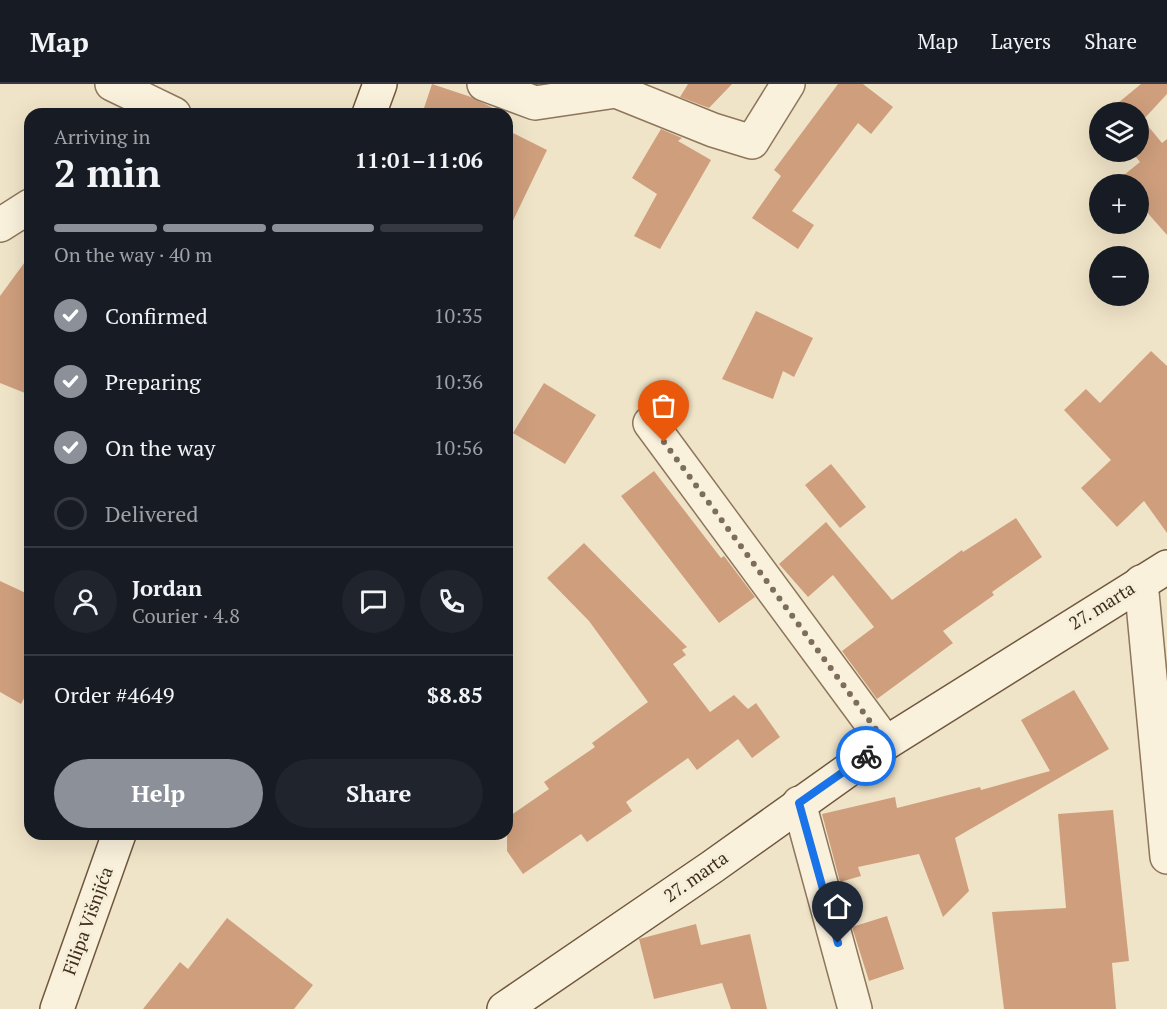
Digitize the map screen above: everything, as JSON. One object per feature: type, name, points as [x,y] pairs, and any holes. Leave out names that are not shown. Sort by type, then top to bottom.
[{"type":"street","points":[[112,84],[162,108]]},
{"type":"street","points":[[371,108],[380,84]]},
{"type":"street","points":[[484,84],[535,103],[616,91],[713,130],[752,142],[788,84]]},
{"type":"street","points":[[0,225],[24,210]]},
{"type":"street","points":[[650,423],[886,743]]},
{"type":"street","points":[[1154,574],[1167,857]]},
{"type":"street","name":"27. marta","points":[[504,1009],[712,867],[886,743],[1154,574]]},
{"type":"street","points":[[799,803],[855,1009]]},
{"type":"street","name":"Filipa Višnjića","points":[[57,1009],[117,840]]},
{"type":"building","points":[[432,84],[471,97],[493,108],[424,108]]},
{"type":"building","points":[[688,84],[732,84],[709,108],[680,97]]},
{"type":"building","points":[[838,84],[863,84],[893,107],[871,134],[858,123],[792,211],[814,225],[798,249],[752,218],[781,176],[774,170]]},
{"type":"building","points":[[1141,84],[1167,84],[1167,94],[1149,114],[1149,102],[1119,102]]},
{"type":"building","points":[[1149,127],[1162,143],[1167,139],[1167,235],[1149,215],[1149,174],[1125,174],[1140,162],[1149,162]]},
{"type":"building","points":[[661,129],[682,138],[678,141],[711,160],[660,249],[634,236],[657,194],[632,178]]},
{"type":"building","points":[[513,133],[547,150],[513,221]]},
{"type":"building","points":[[24,263],[24,393],[0,383],[0,296]]},
{"type":"building","points":[[756,311],[813,338],[794,377],[783,371],[773,399],[722,379]]},
{"type":"building","points":[[1151,351],[1167,366],[1167,533],[1144,501],[1117,527],[1081,488],[1111,460],[1064,410],[1086,389],[1100,403]]},
{"type":"building","points":[[544,383],[596,415],[565,464],[513,433]]},
{"type":"building","points":[[831,464],[866,507],[840,528],[805,485]]},
{"type":"building","points":[[654,471],[721,558],[724,556],[755,597],[719,623],[621,496]]},
{"type":"building","points":[[1016,518],[1042,557],[992,592],[994,595],[943,631],[953,643],[877,699],[842,651],[874,627],[833,575],[808,597],[779,564],[826,522],[892,600],[962,550],[963,552]]},
{"type":"building","points":[[584,543],[687,647],[682,650],[686,655],[673,664],[710,712],[734,695],[748,709],[756,703],[780,737],[752,758],[738,739],[697,770],[688,758],[626,802],[632,811],[587,842],[581,834],[523,874],[507,851],[507,840],[513,840],[513,814],[549,789],[544,782],[595,747],[592,743],[648,702],[589,621],[547,578]]},
{"type":"building","points":[[0,581],[24,592],[24,698],[21,704],[0,692]]},
{"type":"building","points":[[1074,690],[1109,749],[955,838],[969,891],[943,917],[919,854],[858,867],[861,876],[840,882],[822,814],[895,797],[897,808],[980,787],[981,790],[1050,771],[1021,720]]},
{"type":"building","points":[[1113,810],[1129,961],[1112,963],[1116,1009],[1004,1009],[992,912],[1066,908],[1058,814]]},
{"type":"building","points":[[887,916],[904,969],[869,981],[852,927]]},
{"type":"building","points":[[227,918],[313,985],[294,1009],[143,1009],[180,962],[188,969]]},
{"type":"building","points":[[696,924],[701,945],[750,934],[767,1009],[731,1009],[722,983],[654,999],[639,939]]},
{"type":"way so far","points":[[664,442],[886,743],[866,756]]},
{"type":"route","points":[[838,943],[799,803],[866,756]]}]
